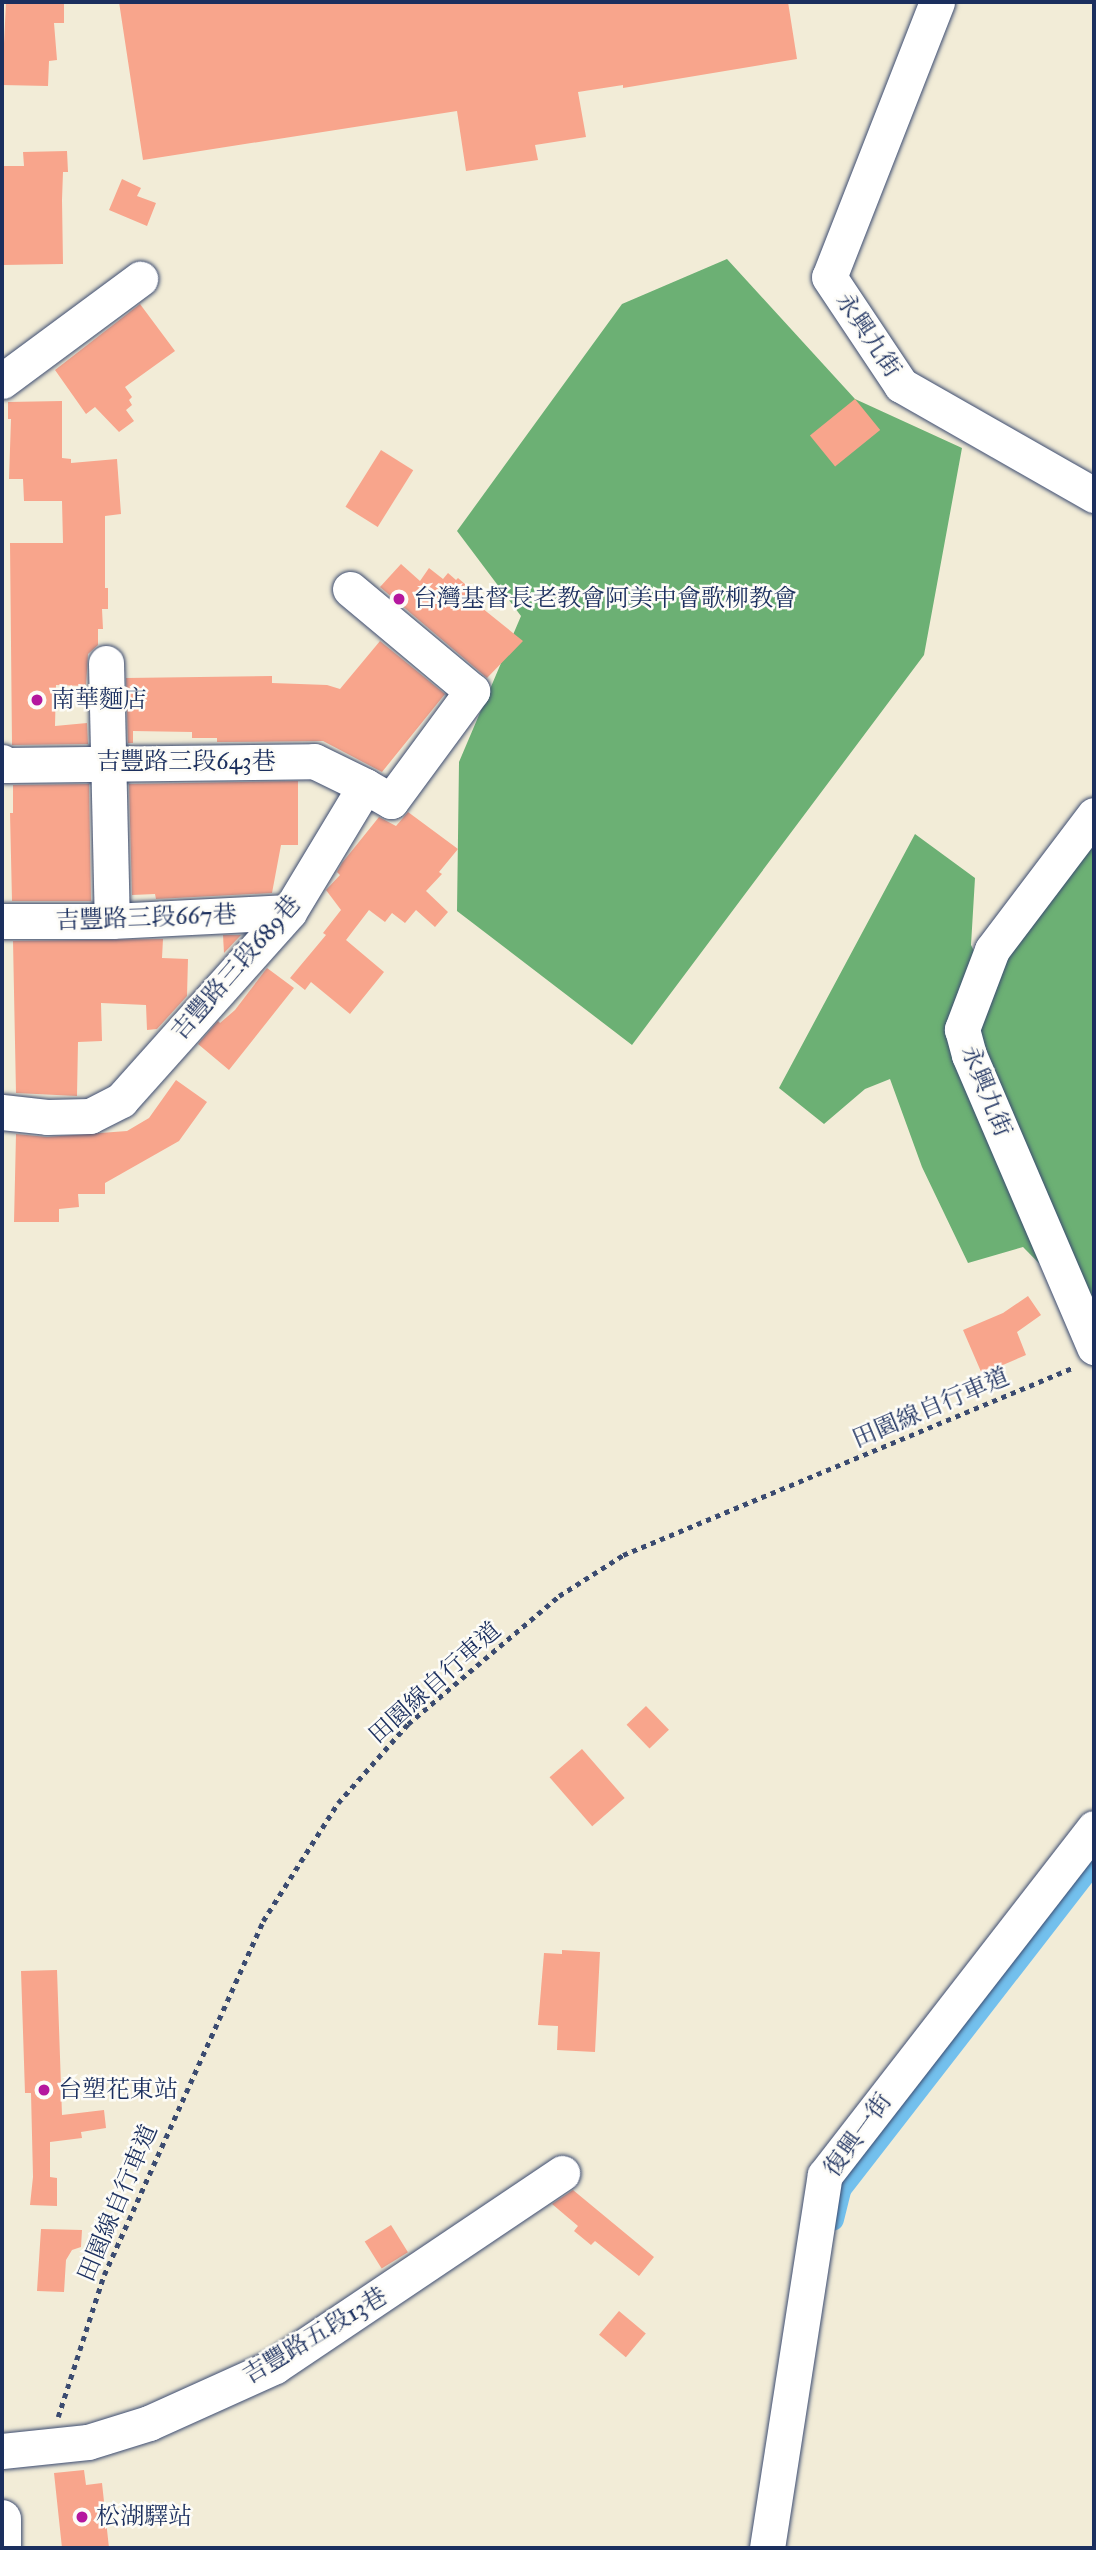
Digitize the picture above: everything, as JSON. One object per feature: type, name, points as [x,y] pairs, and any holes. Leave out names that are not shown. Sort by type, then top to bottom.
[{"type":"main road","points":[[2,2519],[2,2548]]},
{"type":"street","name":"永興九街","points":[[937,2],[829,277],[901,385],[1094,495]]},
{"type":"street","points":[[2,381],[140,279]]},
{"type":"street","points":[[349,589],[472,691],[391,801],[365,786]]},
{"type":"street","points":[[106,663],[112,921]]},
{"type":"street","name":"吉豐路三段643巷","points":[[2,762],[6,765],[314,761],[365,786]]},
{"type":"street","name":"吉豐路三段689巷","points":[[2,1112],[47,1117],[90,1116],[121,1100],[289,912],[365,786]]},
{"type":"street","name":"永興九街","points":[[1090,1345],[969,1055],[962,1029],[992,950],[1094,815]]},
{"type":"street","name":"吉豐路三段667巷","points":[[2,921],[112,921],[289,912]]},
{"type":"street","name":"復興一街","points":[[767,2548],[825,2175],[1094,1828]]},
{"type":"street","name":"吉豐路五段13巷","points":[[2,2451],[88,2442],[149,2423],[275,2365],[562,2174]]},
{"type":"path","name":"田園線自行車道","points":[[47,2448],[104,2275],[263,1921],[338,1803],[408,1724],[559,1596],[623,1555],[1090,1345]]},
{"type":"green space","points":[[727,259],[855,399],[962,448],[924,655],[632,1045],[457,911],[459,762],[521,616],[457,531],[622,304]]},
{"type":"green space","points":[[1094,821],[1094,1319],[1023,1247],[968,1263],[922,1167],[890,1079],[865,1089],[824,1124],[779,1088],[915,834],[975,878],[971,945],[974,951]]},
{"type":"building","points":[[6,2],[64,2],[64,23],[54,23],[57,60],[49,61],[48,86],[2,85]]},
{"type":"building","points":[[119,2],[788,2],[797,59],[623,88],[623,85],[578,92],[586,137],[535,145],[538,160],[466,171],[457,111],[143,160]]},
{"type":"building","points":[[67,151],[68,172],[63,172],[62,200],[63,264],[3,265],[2,166],[24,166],[23,152]]},
{"type":"building","points":[[122,179],[141,188],[137,196],[156,203],[147,226],[109,210]]},
{"type":"building","points":[[140,304],[175,351],[125,387],[132,397],[129,400],[132,405],[126,410],[134,421],[119,432],[95,407],[86,414],[55,370]]},
{"type":"building","points":[[855,399],[880,430],[835,467],[810,436]]},
{"type":"building","points":[[62,401],[62,458],[71,459],[71,463],[117,459],[121,514],[105,516],[105,588],[108,588],[108,609],[102,609],[103,629],[98,629],[98,645],[88,654],[86,686],[56,685],[55,726],[87,723],[88,744],[12,745],[10,543],[63,543],[62,501],[24,501],[23,479],[9,479],[11,419],[8,419],[8,402]]},
{"type":"building","points":[[381,450],[413,470],[378,527],[345,507]]},
{"type":"building","points":[[401,564],[420,581],[429,568],[443,579],[448,573],[456,580],[458,578],[482,599],[477,604],[523,641],[487,678],[380,587]]},
{"type":"building","points":[[380,641],[445,694],[382,772],[323,741],[217,742],[217,738],[192,738],[192,732],[133,731],[133,743],[128,743],[126,678],[272,676],[272,683],[327,685],[340,689]]},
{"type":"building","points":[[298,781],[298,845],[281,845],[272,893],[156,899],[155,894],[132,895],[129,784]]},
{"type":"building","points":[[89,784],[91,901],[12,901],[10,813],[13,813],[13,785]]},
{"type":"building","points":[[408,812],[458,849],[439,872],[442,874],[426,891],[448,912],[435,927],[416,910],[405,923],[392,913],[385,922],[369,910],[346,940],[384,972],[350,1014],[311,982],[305,990],[290,978],[326,935],[323,933],[341,910],[326,890],[340,875],[337,872],[342,863],[379,817],[396,826]]},
{"type":"building","points":[[223,935],[241,935],[224,953]]},
{"type":"building","points":[[163,939],[162,958],[188,959],[187,996],[157,1029],[147,1030],[146,1005],[101,1003],[102,1041],[78,1042],[77,1096],[16,1093],[13,941]]},
{"type":"building","points":[[267,968],[294,988],[229,1070],[198,1044],[218,1021],[220,1023],[235,1010]]},
{"type":"building","points":[[176,1080],[207,1102],[179,1141],[105,1183],[105,1194],[78,1194],[79,1207],[59,1209],[59,1222],[14,1222],[16,1134],[47,1137],[127,1131],[149,1118]]},
{"type":"building","points":[[1028,1296],[1041,1315],[1017,1332],[1026,1355],[982,1374],[963,1330],[1003,1313]]},
{"type":"building","points":[[646,1706],[669,1730],[650,1748],[627,1725]]},
{"type":"building","points":[[582,1749],[625,1798],[592,1826],[550,1777]]},
{"type":"building","points":[[562,1950],[600,1952],[595,2052],[557,2050],[558,2026],[538,2025],[544,1953],[562,1954]]},
{"type":"building","points":[[57,1970],[62,2115],[104,2110],[106,2128],[81,2132],[82,2138],[50,2142],[50,2177],[57,2178],[57,2206],[30,2205],[33,2177],[31,2093],[25,2093],[21,1971]]},
{"type":"building","points":[[573,2190],[654,2257],[639,2276],[595,2241],[591,2245],[574,2231],[578,2226],[552,2204]]},
{"type":"building","points":[[391,2225],[408,2252],[382,2269],[365,2241]]},
{"type":"building","points":[[41,2229],[82,2230],[81,2247],[72,2250],[66,2260],[64,2292],[37,2291]]},
{"type":"building","points":[[619,2311],[646,2333],[626,2357],[599,2335]]},
{"type":"building","name":"松湖驛站","points":[[84,2470],[86,2485],[102,2483],[109,2548],[62,2548],[54,2473]]},
{"type":"waterway","points":[[832,2219],[840,2188],[1094,1860]]},
{"type":"place","name":"台灣基督長老教會阿美中會歌柳教會","points":[[399,599]]},
{"type":"place","name":"南華麵店","points":[[37,700]]},
{"type":"place","name":"台塑花東站","points":[[44,2090]]},
{"type":"place","name":"松湖驛站","points":[[82,2517]]}]
